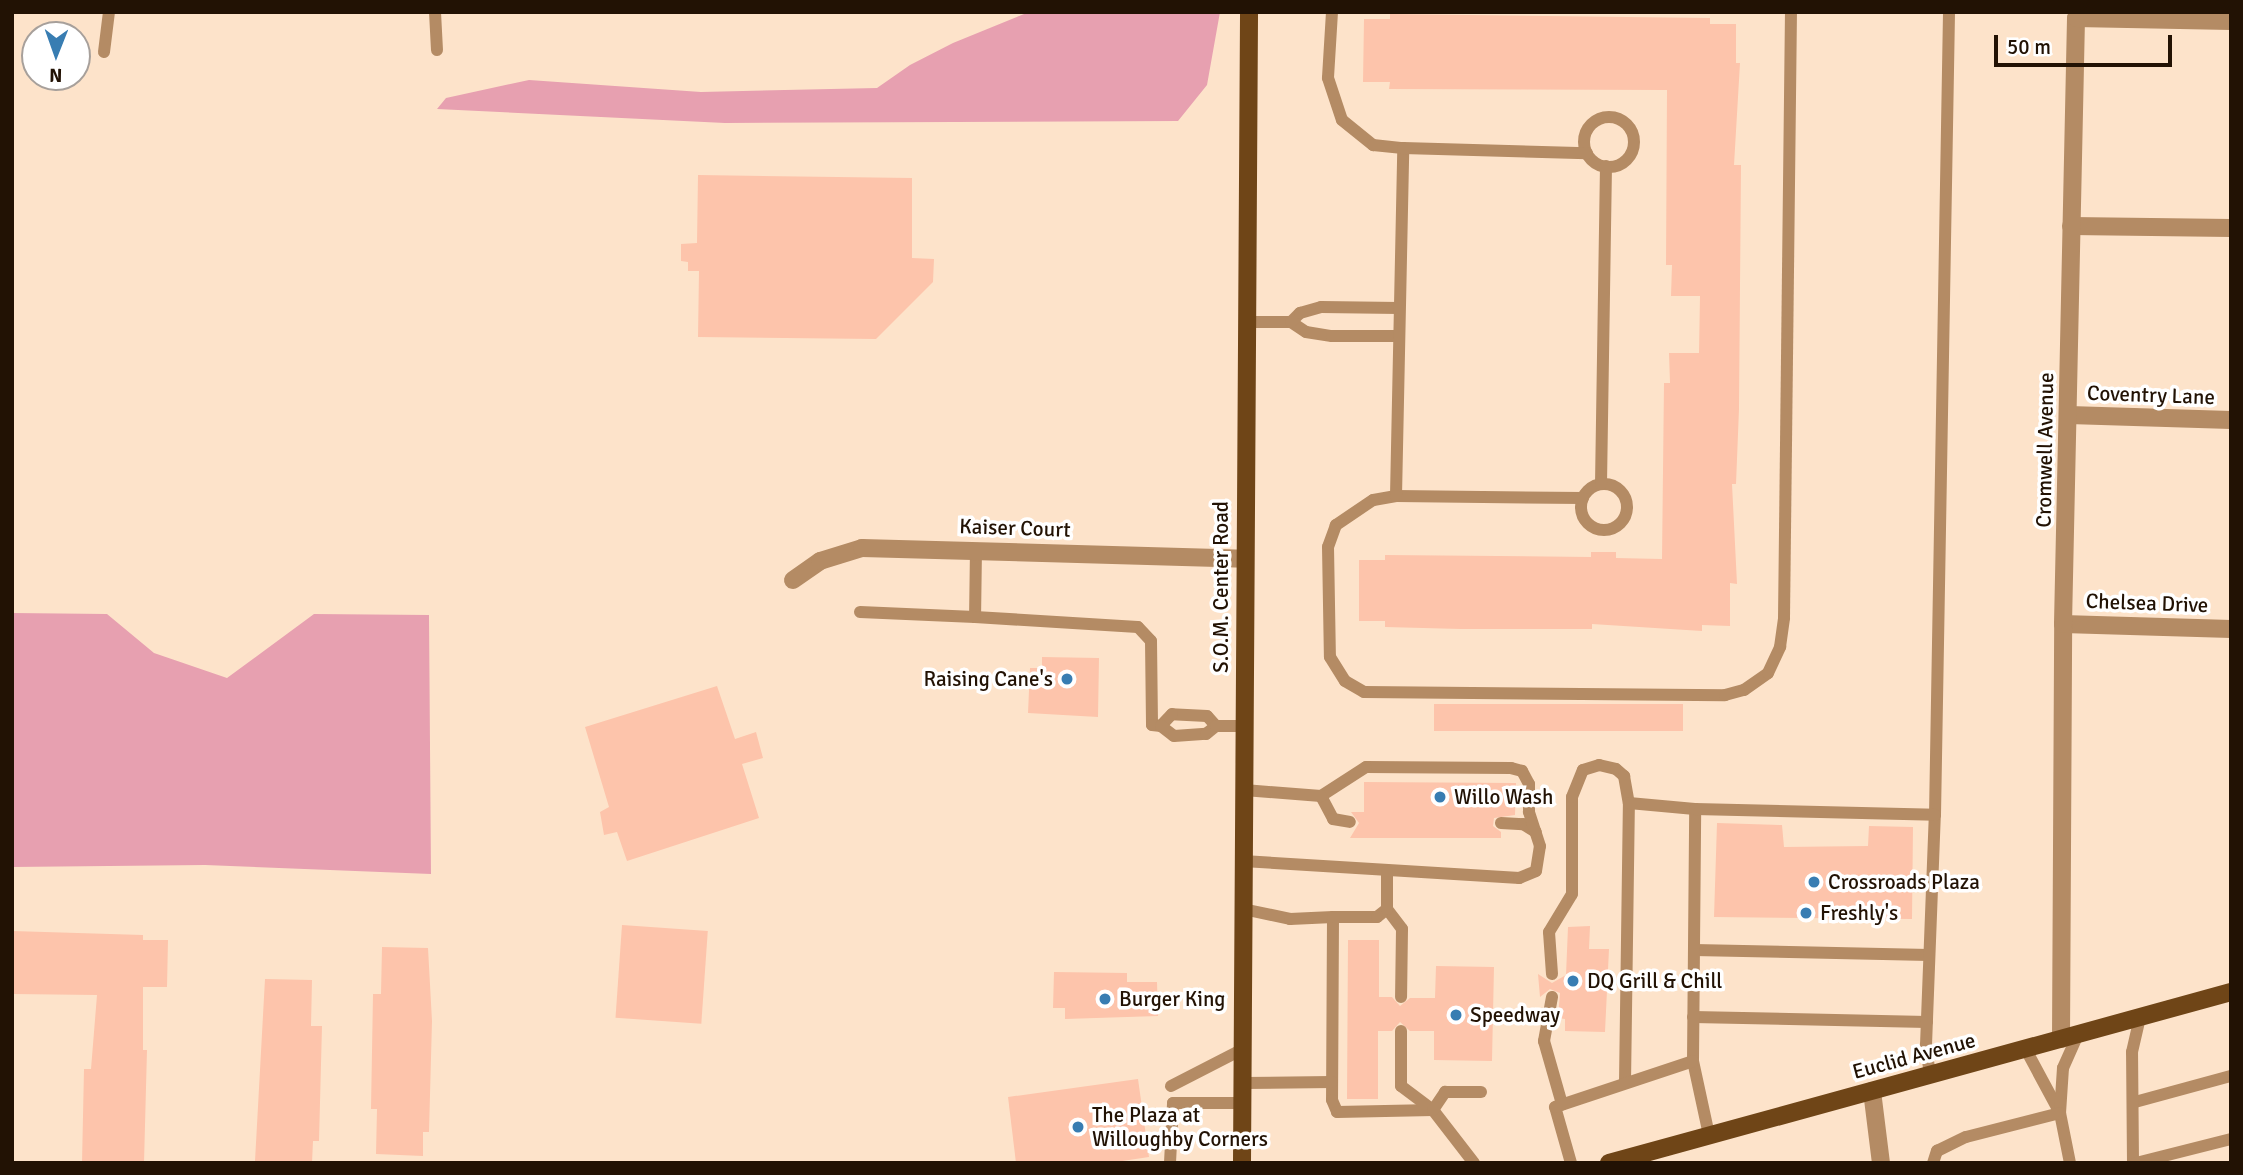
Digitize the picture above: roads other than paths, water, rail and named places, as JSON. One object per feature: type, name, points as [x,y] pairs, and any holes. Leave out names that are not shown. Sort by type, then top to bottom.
[{"type":"main road","name":"S.O.M. Center Road","points":[[1242,1163],[1249,12]]},
{"type":"main road","name":"Euclid Avenue","points":[[1609,1163],[2231,992]]},
{"type":"street","name":"Cromwell Avenue","points":[[2069,1037],[2063,624],[2076,18],[2231,21]]},
{"type":"street","points":[[2071,226],[2231,228]]},
{"type":"street","name":"Coventry Lane","points":[[2069,415],[2231,420]]},
{"type":"street","name":"Kaiser Court","points":[[793,580],[820,561],[862,548],[976,549],[1244,559]]},
{"type":"street","name":"Chelsea Drive","points":[[2063,624],[2231,629]]},
{"type":"street","points":[[1872,1091],[1881,1163]]},
{"type":"lane","points":[[104,52],[109,12]]},
{"type":"lane","points":[[435,12],[437,50]]},
{"type":"lane","points":[[1332,12],[1328,78],[1342,120],[1373,145],[1587,153],[1606,166],[1622,163],[1632,150],[1633,134],[1623,121],[1607,117],[1592,123],[1584,137],[1587,153]]},
{"type":"lane","points":[[1583,498],[1581,513],[1590,526],[1603,530],[1617,526],[1626,514],[1625,499],[1616,487],[1601,484],[1583,498],[1396,496],[1373,500],[1336,525],[1328,547],[1330,657],[1345,681],[1364,692],[1725,695],[1744,690],[1768,673],[1780,648],[1784,618],[1791,12]]},
{"type":"lane","points":[[1930,1075],[1927,1022],[1928,955],[1935,815],[1950,12]]},
{"type":"lane","points":[[1396,496],[1403,148]]},
{"type":"lane","points":[[1601,484],[1606,166]]},
{"type":"lane","points":[[1291,323],[1308,309],[1399,308]]},
{"type":"lane","points":[[1246,322],[1291,323],[1306,332],[1332,336],[1399,336]]},
{"type":"lane","points":[[975,617],[976,549]]},
{"type":"lane","points":[[860,612],[1138,627],[1151,641],[1152,725],[1161,726],[1174,736],[1206,734],[1216,726],[1243,726]]},
{"type":"lane","points":[[1161,726],[1172,714],[1207,716],[1216,726]]},
{"type":"lane","points":[[1552,974],[1549,932],[1572,894],[1572,797],[1583,770],[1599,765],[1616,769],[1624,776],[1629,803],[1625,1083]]},
{"type":"lane","points":[[1243,861],[1530,877],[1540,860],[1536,832],[1529,812],[1529,784],[1522,771],[1511,768],[1366,766],[1321,796],[1244,790]]},
{"type":"lane","points":[[1321,796],[1333,819],[1350,822]]},
{"type":"lane","points":[[1629,803],[1695,809],[1935,815]]},
{"type":"lane","points":[[1695,809],[1693,1061],[1709,1135]]},
{"type":"lane","points":[[1501,823],[1523,824],[1536,832]]},
{"type":"lane","points":[[1387,871],[1387,909],[1402,929],[1401,998]]},
{"type":"lane","points":[[1243,909],[1290,919],[1377,917],[1387,909]]},
{"type":"lane","points":[[1333,917],[1332,1082],[1337,1112],[1433,1110]]},
{"type":"lane","points":[[1694,950],[1928,955]]},
{"type":"lane","points":[[1552,997],[1545,1041],[1571,1163]]},
{"type":"lane","points":[[1693,1017],[1927,1022]]},
{"type":"lane","points":[[2140,1017],[2133,1052],[2135,1163],[2231,1139]]},
{"type":"lane","points":[[1401,1031],[1401,1086],[1433,1110],[1474,1163]]},
{"type":"lane","points":[[2069,1037],[2063,1068],[2060,1113],[2070,1163]]},
{"type":"lane","points":[[2025,1048],[2060,1113]]},
{"type":"lane","points":[[1171,1086],[1242,1049]]},
{"type":"lane","points":[[1558,1105],[1693,1061]]},
{"type":"lane","points":[[2135,1102],[2231,1076]]},
{"type":"lane","points":[[1242,1083],[1332,1082]]},
{"type":"lane","points":[[1433,1110],[1445,1092],[1481,1092]]},
{"type":"lane","points":[[1170,1163],[1173,1103],[1242,1103]]},
{"type":"lane","points":[[1933,1163],[1937,1151],[1966,1137],[2060,1113]]},
{"type":"place","name":"Raising Cane's","points":[[1067,679]]},
{"type":"place","name":"Willo Wash","points":[[1440,797]]},
{"type":"place","name":"Crossroads Plaza","points":[[1814,882]]},
{"type":"place","name":"Freshly's","points":[[1806,913]]},
{"type":"place","name":"DQ Grill & Chill","points":[[1573,981]]},
{"type":"place","name":"Burger King","points":[[1105,999]]},
{"type":"place","name":"Speedway","points":[[1456,1015]]},
{"type":"place","name":"The Plaza at Willoughby Corners","points":[[1078,1127]]}]
